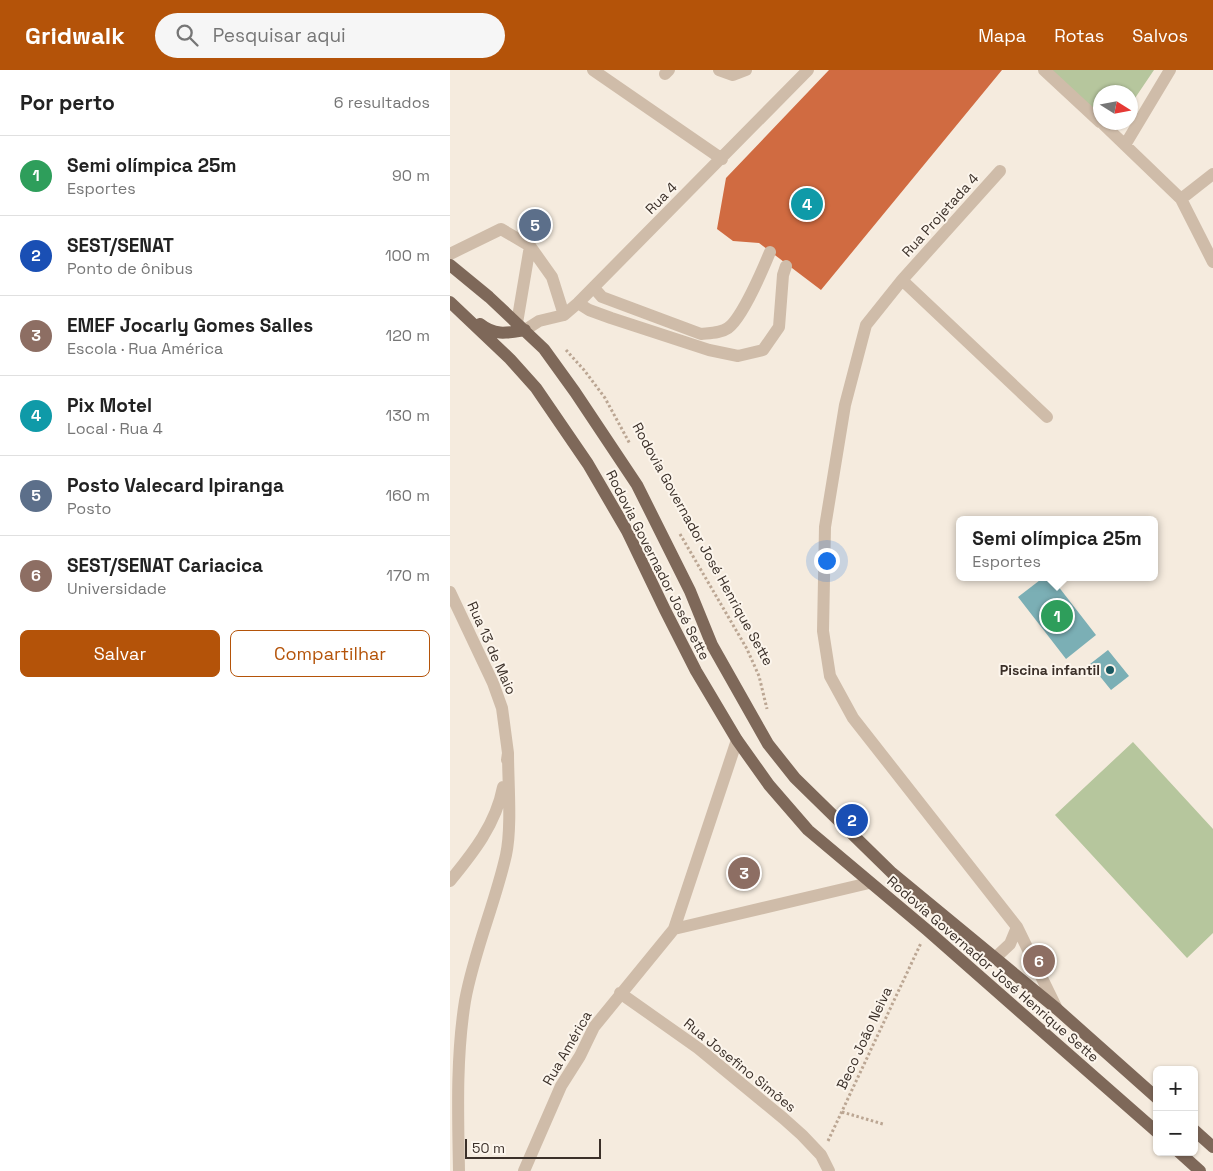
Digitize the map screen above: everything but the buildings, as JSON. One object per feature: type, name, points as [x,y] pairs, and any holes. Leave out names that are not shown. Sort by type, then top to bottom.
[{"type":"main road","name":"Rodovia Governador José Sette","points":[[450,265],[490,297],[544,349],[575,392],[637,486],[690,591],[712,645],[768,744],[795,778],[840,824]]},
{"type":"main road","name":"Rodovia Governador José Sette","points":[[450,301],[510,359],[536,388],[588,464],[627,531],[696,671],[737,740],[769,785],[808,830]]},
{"type":"main road","points":[[450,301],[486,329],[494,332],[504,334],[521,327]]},
{"type":"main road","name":"Rodovia Governador José Henrique Sette","points":[[840,824],[892,873],[1058,1009],[1153,1094]]},
{"type":"main road","name":"Rodovia Governador José Henrique Sette","points":[[808,830],[926,930],[1153,1129]]},
{"type":"main road","points":[[1198,1134],[1213,1147]]},
{"type":"main road","points":[[1183,1156],[1200,1171]]},
{"type":"street","points":[[594,70],[722,159]]},
{"type":"street","points":[[719,70],[733,75],[746,70]]},
{"type":"street","name":"Rua 4","points":[[521,327],[564,315],[578,303],[808,70]]},
{"type":"street","points":[[1044,70],[1093,115]]},
{"type":"street","points":[[1125,145],[1170,70]]},
{"type":"street","points":[[1109,130],[1181,199],[1213,262]]},
{"type":"street","name":"Rua Projetada 4","points":[[1000,171],[902,280],[866,324],[845,405],[825,527],[824,631],[830,676],[853,718],[1017,927],[1058,1009]]},
{"type":"street","points":[[1181,199],[1213,174]]},
{"type":"street","points":[[450,254],[501,229],[530,246],[552,277],[564,315]]},
{"type":"street","points":[[521,327],[530,246]]},
{"type":"street","points":[[594,288],[602,297],[701,334],[716,333],[728,328],[740,315],[770,252]]},
{"type":"street","points":[[578,303],[589,310],[610,318],[708,350],[738,356],[763,350],[779,327],[783,275],[786,266]]},
{"type":"street","points":[[902,280],[1047,417]]},
{"type":"street","name":"Rua 13 de Maio","points":[[450,592],[493,683],[502,708],[508,753],[500,803],[489,827],[474,851],[450,881]]},
{"type":"street","name":"Rua América","points":[[524,1171],[561,1086],[580,1056],[594,1027],[674,929],[737,740]]},
{"type":"street","points":[[459,1171],[459,1076],[465,1002],[472,968],[506,853],[509,818],[508,753]]},
{"type":"street","points":[[674,929],[869,883]]},
{"type":"street","points":[[995,958],[1010,944],[1017,927]]},
{"type":"street","name":"Rua Josefino Simões","points":[[620,993],[698,1048],[783,1118],[821,1155],[829,1171]]},
{"type":"path","name":"Rodovia Governador José Henrique Sette","points":[[564,349],[584,370],[606,398],[634,450]]},
{"type":"path","name":"Rodovia Governador José Henrique Sette","points":[[676,526],[747,649],[759,676],[770,714]]},
{"type":"path","name":"Beco João Neiva","points":[[821,1155],[926,930]]},
{"type":"path","points":[[842,1112],[884,1124]]},
{"type":"green space","points":[[1052,70],[1154,70],[1138,94],[1138,85],[1093,85],[1093,109]]},
{"type":"green space","points":[[1133,742],[1213,829],[1213,933],[1187,958],[1055,815]]},
{"type":"water","points":[[1039,581],[1054,581],[1096,635],[1066,659],[1018,597]]},
{"type":"water","name":"Piscina infantil","points":[[1108,650],[1129,676],[1111,690],[1090,664]]},
{"type":"place","name":"Pix Motel","points":[[807,204]]},
{"type":"place","name":"Posto Valecard Ipiranga","points":[[535,225]]},
{"type":"place","name":"Semi olímpica 25m","points":[[1057,616]]},
{"type":"place","name":"Piscina infantil","points":[[1110,670]]},
{"type":"place","name":"SEST/SENAT","points":[[852,820]]},
{"type":"place","name":"EMEF Jocarly Gomes Salles","points":[[744,873]]},
{"type":"place","name":"SEST/SENAT Cariacica","points":[[1039,961]]}]
